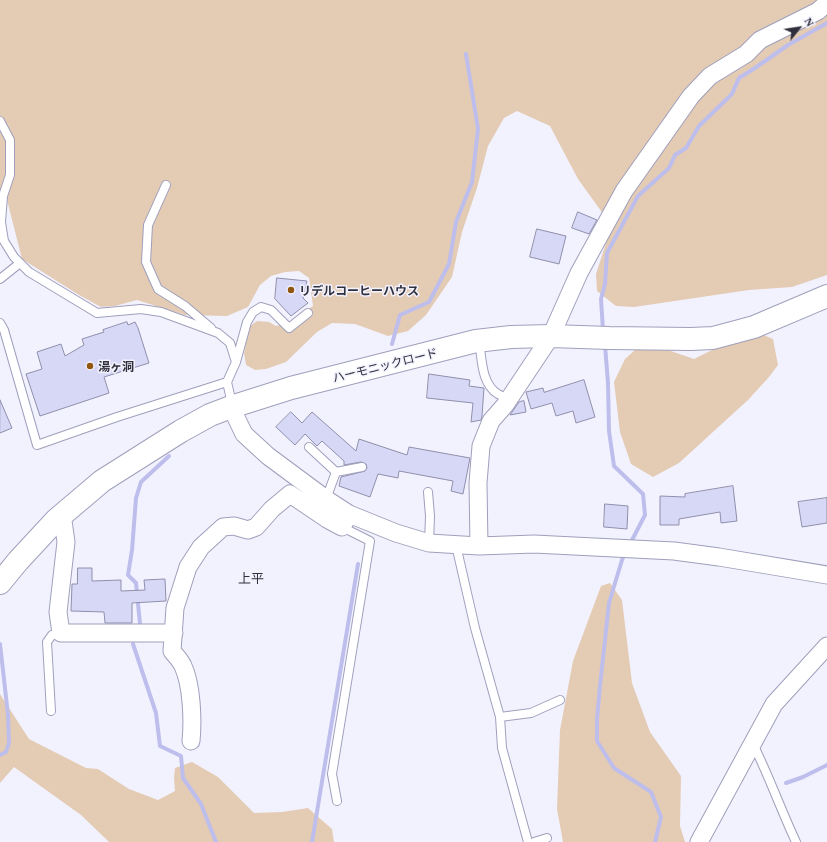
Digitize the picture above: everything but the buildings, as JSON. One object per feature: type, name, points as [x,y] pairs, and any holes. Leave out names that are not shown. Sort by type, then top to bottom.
[{"type":"street","points":[[479,546],[478,484],[481,446],[492,421],[510,398],[551,336],[579,273],[624,191],[691,96],[710,76],[746,54],[760,40],[818,11],[827,3]]},
{"type":"street","name":"ハーモニックロード","points":[[0,583],[18,561],[62,514],[102,481],[210,415],[231,407],[291,388],[479,341],[511,337],[551,336],[604,338],[713,338],[754,327],[827,296]]},
{"type":"street","points":[[231,407],[244,434],[268,456],[326,499],[346,520]]},
{"type":"street","points":[[191,741],[192,726],[189,683],[183,665],[172,651],[174,608],[188,567],[201,547],[223,527],[234,526],[248,530],[256,526],[272,509],[290,494],[327,519],[346,520],[429,543],[479,546],[534,544],[674,551],[719,556],[827,575]]},
{"type":"street","points":[[62,514],[66,542],[58,612],[61,633],[174,633]]},
{"type":"street","points":[[698,842],[774,704],[827,646]]},
{"type":"lane","points":[[0,121],[10,140],[10,175],[3,196],[1,222],[4,241],[8,249],[29,272],[97,313],[141,309],[161,312],[218,333]]},
{"type":"lane","points":[[166,186],[148,225],[146,262],[158,289],[185,306],[230,343],[236,362]]},
{"type":"lane","points":[[0,278],[20,263]]},
{"type":"lane","points":[[231,407],[227,382],[236,362],[247,322],[253,312],[261,307],[271,310],[289,328],[308,313]]},
{"type":"lane","points":[[0,324],[4,330],[36,445],[117,417],[227,382]]},
{"type":"lane","points":[[479,341],[484,373],[489,385],[497,393],[510,398]]},
{"type":"lane","points":[[309,447],[336,472]]},
{"type":"lane","points":[[336,472],[362,467]]},
{"type":"lane","points":[[326,499],[336,472]]},
{"type":"lane","points":[[428,492],[430,516],[429,543]]},
{"type":"lane","points":[[337,800],[332,774],[370,541],[346,520]]},
{"type":"lane","points":[[456,545],[474,628],[500,717],[502,748],[528,842]]},
{"type":"lane","points":[[51,711],[47,642],[52,635],[61,633]]},
{"type":"lane","points":[[500,717],[531,713],[560,700]]},
{"type":"lane","points":[[752,743],[762,762],[784,817],[796,842]]},
{"type":"lane","points":[[534,842],[547,838]]},
{"type":"shaded area","points":[[0,0],[827,0],[827,275],[792,287],[749,290],[634,307],[616,306],[597,291],[596,274],[609,234],[601,211],[578,179],[550,126],[517,111],[504,118],[488,146],[477,188],[462,232],[452,277],[426,315],[408,331],[388,336],[355,324],[332,323],[317,332],[286,362],[266,369],[255,370],[246,365],[244,353],[250,326],[257,321],[269,322],[276,326],[289,323],[313,306],[309,278],[299,271],[285,272],[271,276],[260,285],[248,307],[227,316],[185,315],[137,300],[115,306],[101,307],[22,259],[7,200],[0,201]]},
{"type":"shaded area","points":[[761,334],[773,339],[778,365],[748,400],[679,463],[653,477],[631,464],[620,432],[614,382],[625,359],[635,350],[662,348],[694,359],[724,344]]},
{"type":"shaded area","points":[[610,583],[622,600],[632,683],[650,732],[681,776],[680,826],[685,842],[563,842],[557,809],[560,730],[573,661],[601,586]]},
{"type":"shaded area","points":[[0,694],[29,739],[86,768],[98,769],[129,789],[158,800],[175,791],[175,768],[192,762],[218,777],[254,813],[282,812],[308,808],[332,829],[334,842],[109,842],[81,815],[14,767],[0,783]]},
{"type":"waterway","points":[[603,330],[601,299],[605,284],[607,253],[638,196],[669,168],[675,155],[686,148],[699,126],[732,94],[739,78],[788,45],[827,23]]},
{"type":"waterway","points":[[392,344],[400,315],[429,302],[449,264],[456,222],[472,182],[478,129],[466,54]]},
{"type":"waterway","points":[[605,345],[608,383],[609,431],[614,466],[643,494],[645,515],[630,544]]},
{"type":"waterway","points":[[140,624],[136,583],[128,575],[132,550],[136,498],[141,482],[169,456]]},
{"type":"waterway","points":[[625,553],[609,603],[597,719],[597,741],[614,768],[651,792],[661,817],[655,842]]},
{"type":"waterway","points":[[312,842],[358,564]]},
{"type":"waterway","points":[[0,644],[8,715],[9,743],[6,752],[0,755]]},
{"type":"waterway","points":[[133,644],[156,713],[160,746],[181,756],[183,778],[201,804],[216,842]]},
{"type":"waterway","points":[[786,783],[803,777],[827,765]]},
{"type":"place","name":"リデルコーヒーハウス","points":[[291,290]]},
{"type":"place","name":"湯ヶ洞","points":[[90,366]]},
{"type":"district","name":"上平","points":[[251,578]]}]
